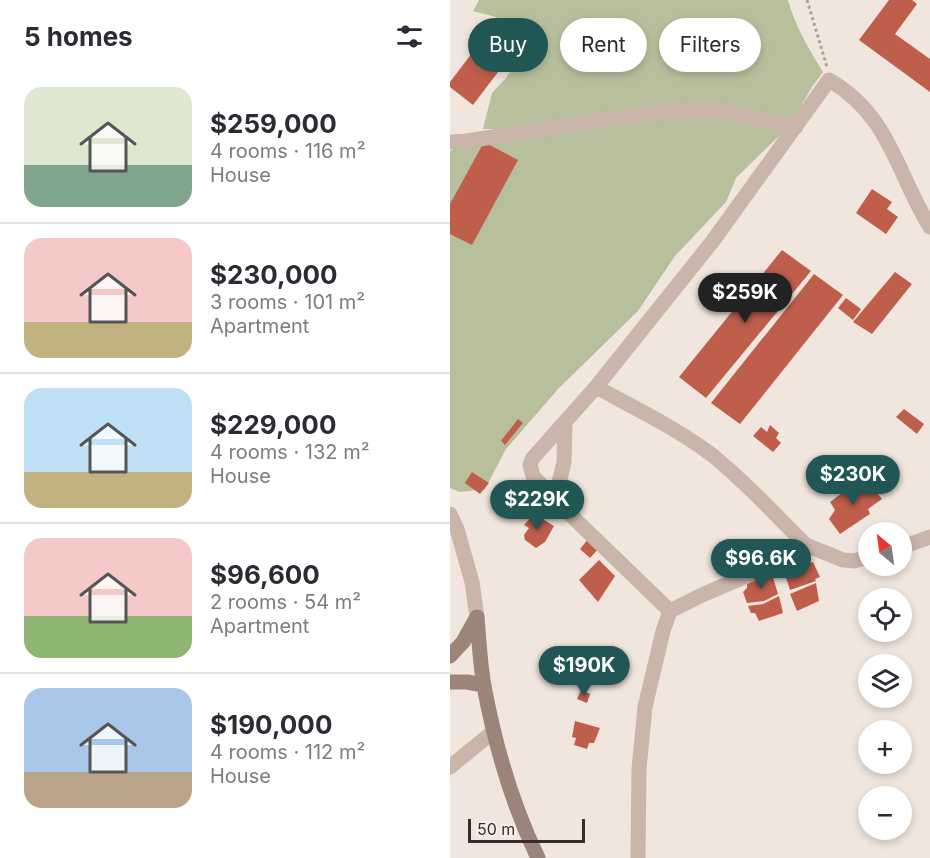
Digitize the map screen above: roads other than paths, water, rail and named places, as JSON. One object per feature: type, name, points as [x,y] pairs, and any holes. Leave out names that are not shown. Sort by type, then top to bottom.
[{"type":"street","points":[[670,611],[533,476],[530,465],[532,459],[596,387],[712,242],[829,80],[855,99],[878,123],[930,227]]},
{"type":"street","points":[[450,142],[679,111],[717,110],[796,127]]},
{"type":"street","points":[[596,387],[656,419],[712,456],[739,479],[806,545],[843,560],[858,560]]},
{"type":"street","points":[[555,500],[564,462],[565,422]]},
{"type":"street","points":[[450,514],[457,529],[472,582],[484,685],[494,731],[508,783],[538,858]]},
{"type":"street","points":[[912,543],[930,537]]},
{"type":"street","points":[[638,858],[639,769],[645,707],[670,611],[758,571],[806,545]]},
{"type":"street","points":[[450,657],[463,642],[477,617]]},
{"type":"street","points":[[450,682],[484,685]]},
{"type":"street","points":[[450,767],[494,731]]}]
